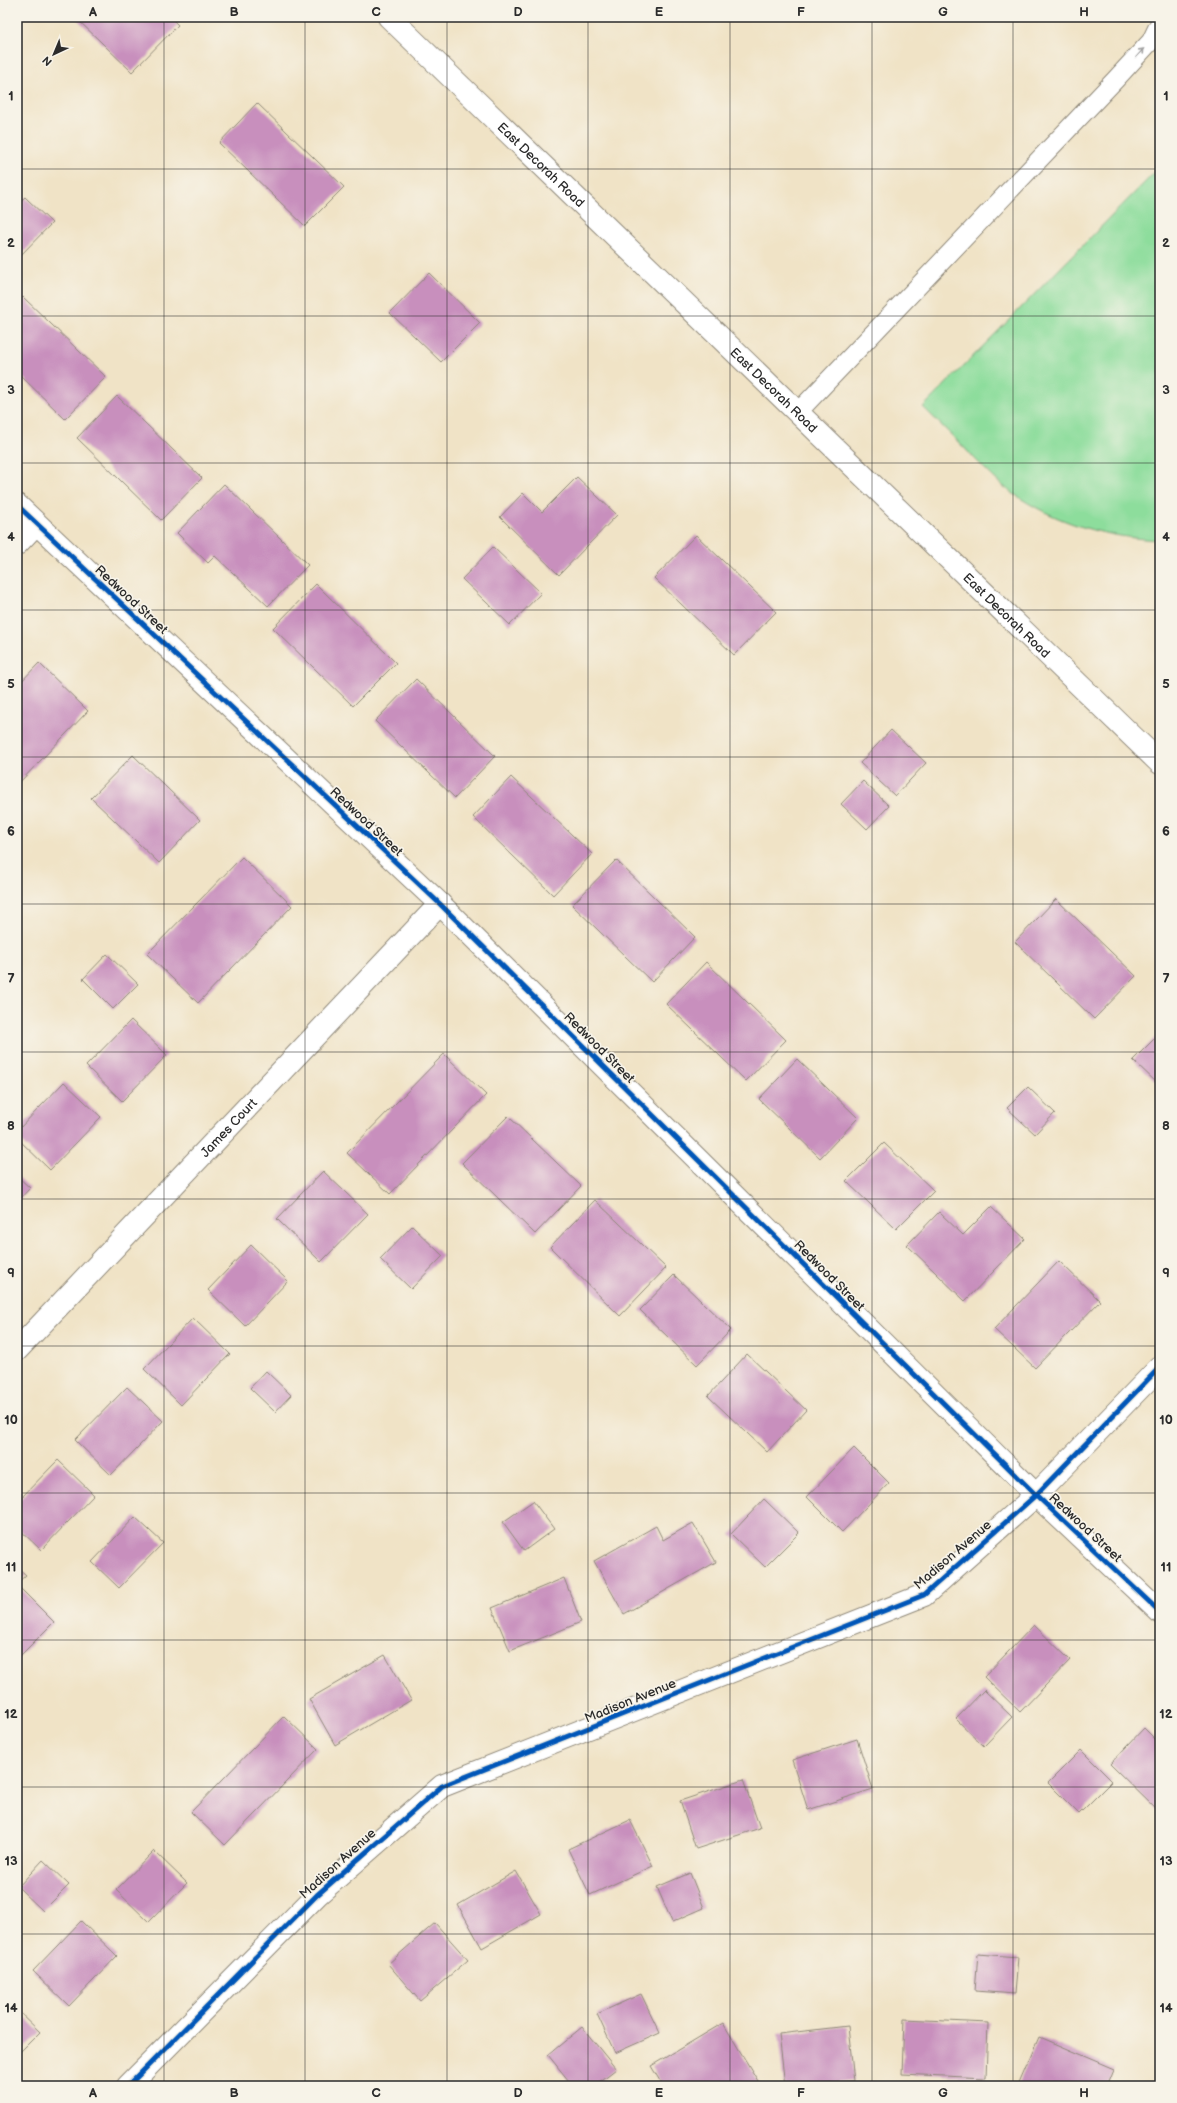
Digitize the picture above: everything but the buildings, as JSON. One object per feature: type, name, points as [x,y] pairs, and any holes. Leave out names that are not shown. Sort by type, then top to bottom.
[{"type":"street","name":"East Decorah Road","points":[[389,17],[1160,762]]},
{"type":"street","name":"Redwood Street","points":[[17,505],[440,904],[1036,1495],[1160,1612]]},
{"type":"street","points":[[17,544],[36,524]]},
{"type":"street","name":"James Court","points":[[17,1350],[440,904]]},
{"type":"street","name":"Madison Avenue","points":[[128,2086],[317,1895],[442,1786],[924,1595],[1036,1495],[1160,1367]]},
{"type":"lane","points":[[798,412],[1115,80],[1151,41],[1160,22]]},
{"type":"green space","points":[[1160,167],[1160,540],[1121,536],[1082,527],[1045,512],[1028,503],[997,481],[923,407]]},
{"type":"cycle path","points":[[17,505],[440,904],[1036,1495],[1160,1612]]},
{"type":"cycle path","points":[[128,2086],[317,1895],[442,1786],[924,1595],[1036,1495],[1160,1367]]}]
